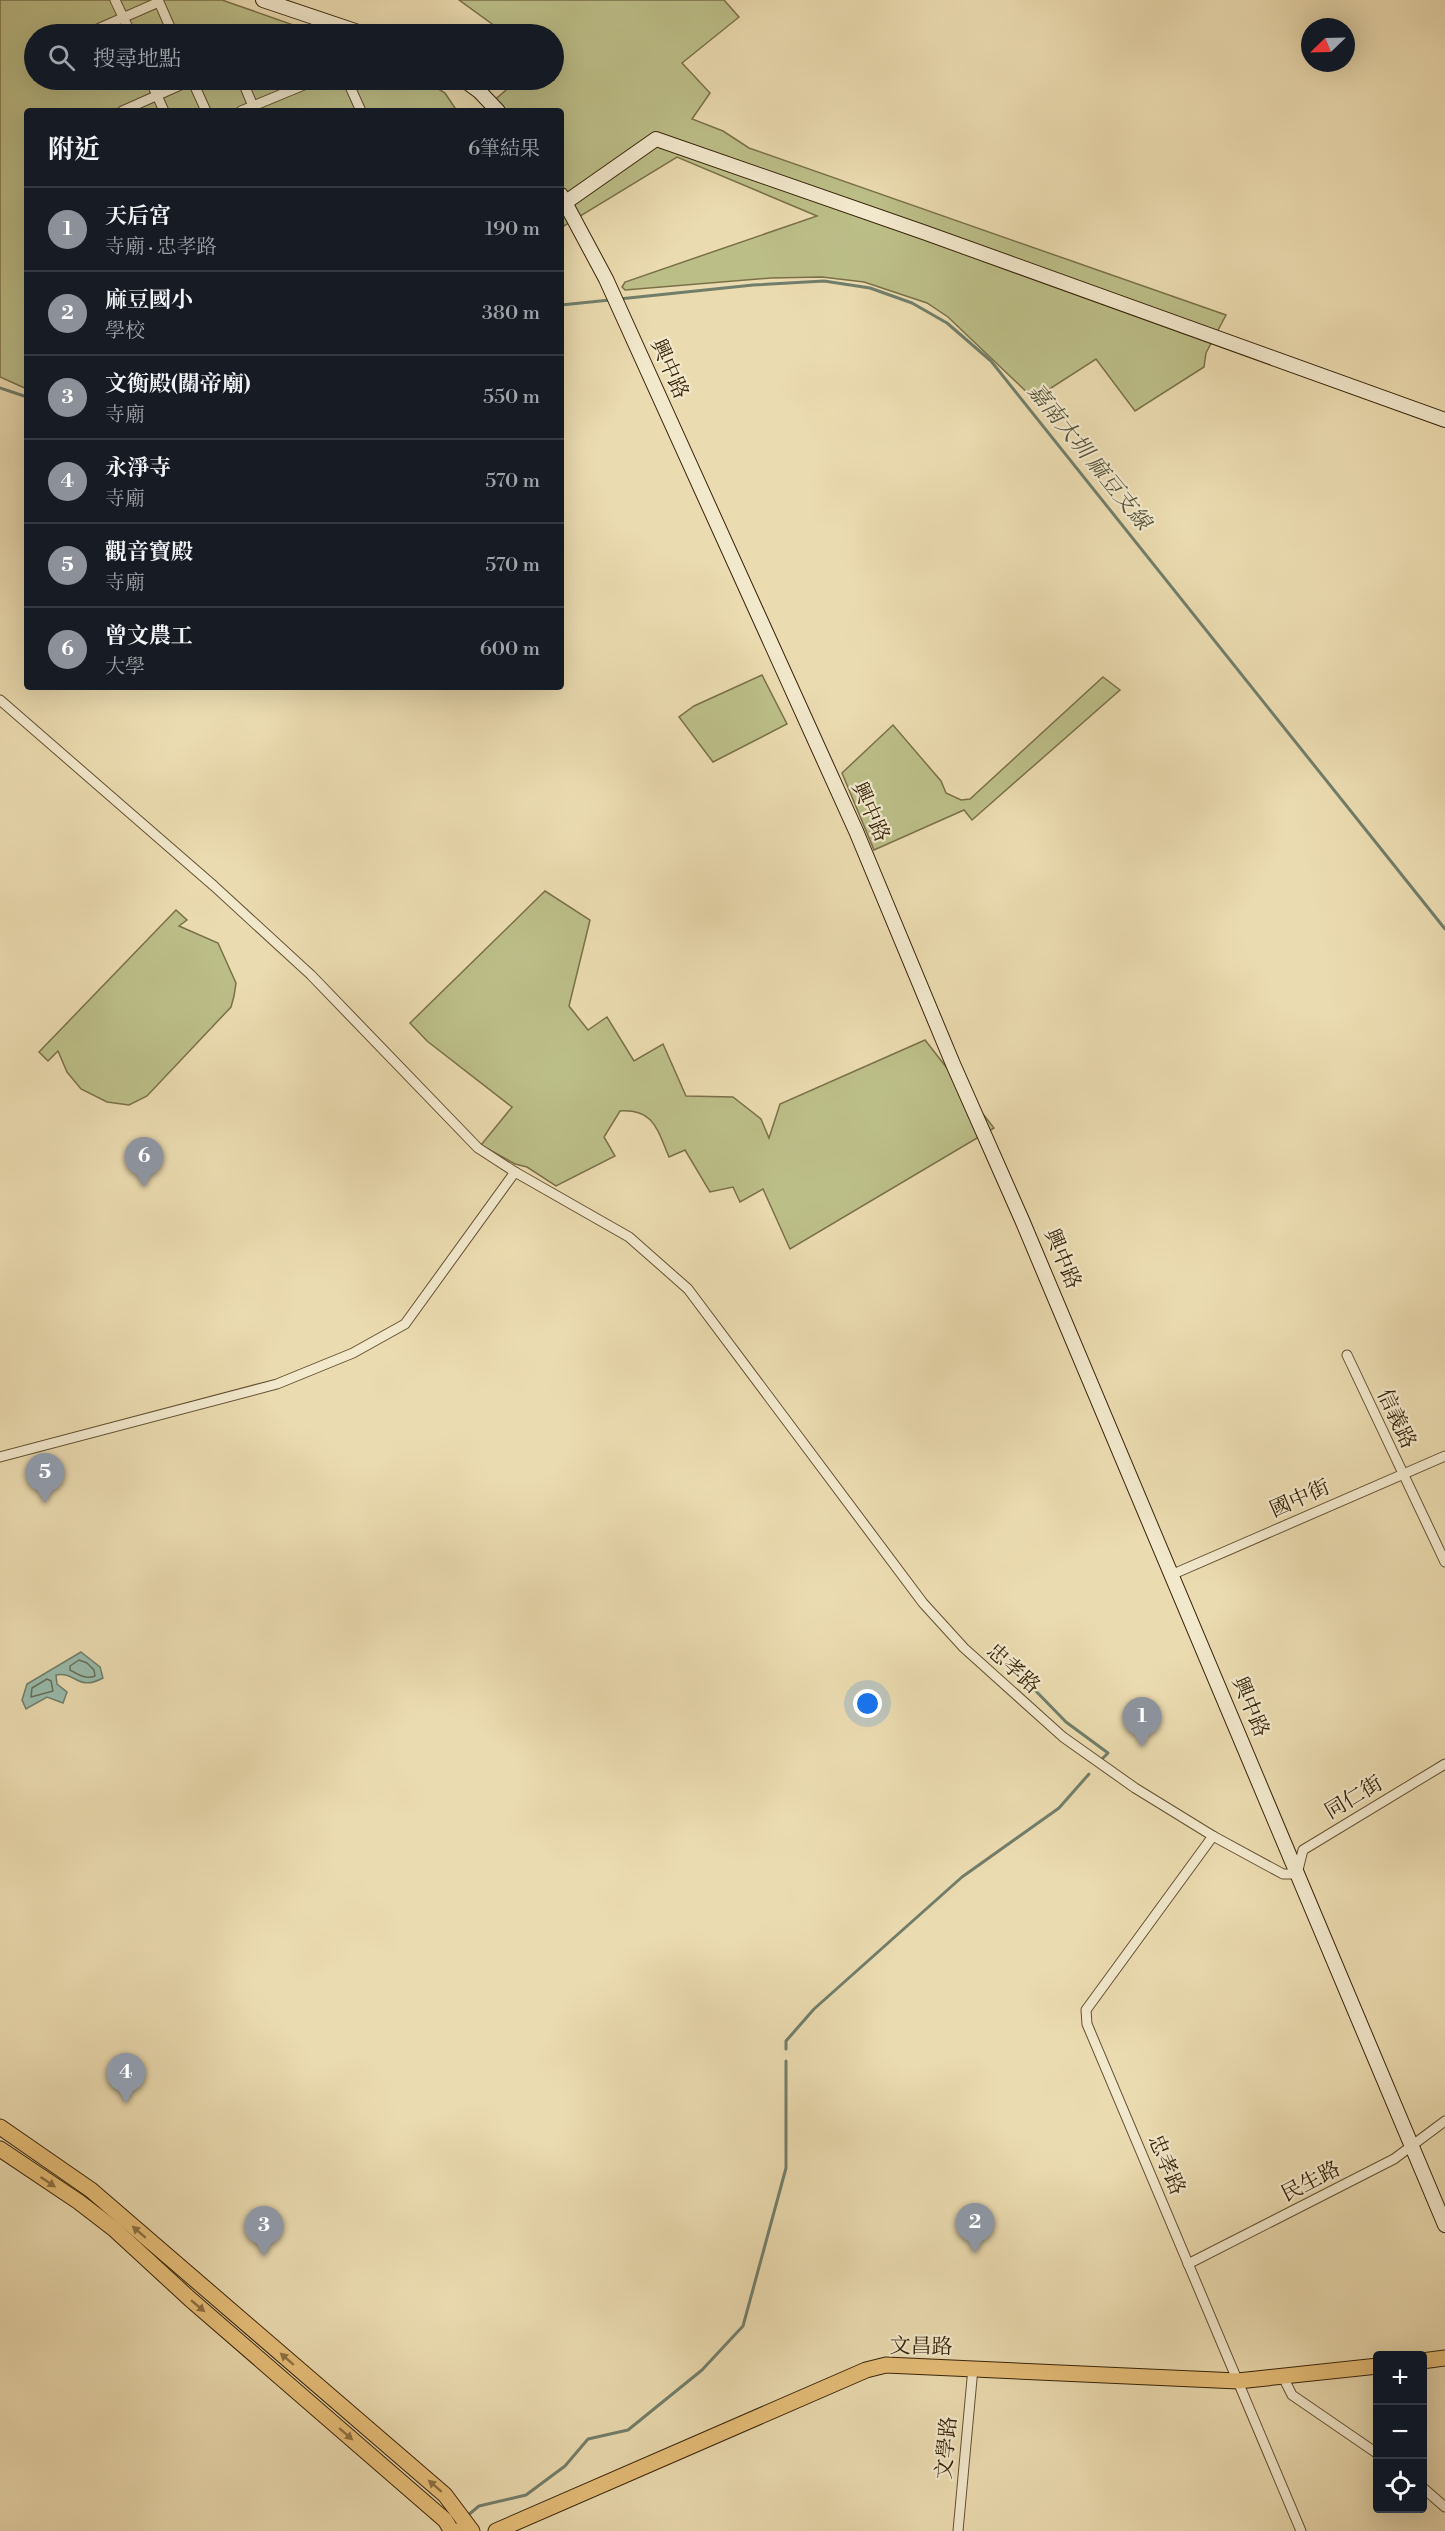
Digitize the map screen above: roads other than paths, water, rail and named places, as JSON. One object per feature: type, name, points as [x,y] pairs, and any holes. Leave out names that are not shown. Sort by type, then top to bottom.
[{"type":"main road","points":[[263,0],[334,24]]},
{"type":"main road","points":[[477,90],[495,108]]},
{"type":"main road","points":[[564,198],[656,139],[927,233],[1445,420]]},
{"type":"main road","name":"興中路","points":[[564,198],[606,279],[856,831],[953,1064],[1004,1176],[1445,2225]]},
{"type":"main road","points":[[0,2127],[92,2190],[445,2495],[472,2531]]},
{"type":"main road","points":[[0,2149],[79,2202],[114,2229],[190,2299],[445,2520],[452,2531]]},
{"type":"main road","points":[[1427,2360],[1445,2358]]},
{"type":"main road","name":"文昌路","points":[[496,2531],[866,2370],[886,2365],[1238,2382],[1373,2366]]},
{"type":"street","points":[[116,0],[126,24]]},
{"type":"street","points":[[109,24],[159,2],[169,24]]},
{"type":"street","points":[[155,90],[163,108]]},
{"type":"street","points":[[129,108],[169,90]]},
{"type":"street","points":[[197,90],[205,108]]},
{"type":"street","points":[[246,90],[253,106]]},
{"type":"street","points":[[248,108],[265,106],[296,90]]},
{"type":"street","points":[[352,90],[360,108]]},
{"type":"street","name":"忠孝路","points":[[0,700],[214,886],[311,975],[478,1148],[515,1172],[629,1237],[688,1289],[923,1603],[964,1648],[994,1676],[1082,1750],[1135,1788],[1213,1836],[1283,1874],[1298,1874]]},
{"type":"street","points":[[0,1457],[277,1384],[353,1353],[405,1324],[515,1172]]},
{"type":"street","name":"信義路","points":[[1347,1355],[1445,1562]]},
{"type":"street","name":"國中街","points":[[1171,1575],[1445,1456]]},
{"type":"street","name":"同仁街","points":[[1298,1874],[1303,1850],[1445,1764]]},
{"type":"street","name":"忠孝路","points":[[1213,1836],[1086,2010],[1086,2024],[1301,2531]]},
{"type":"street","name":"民生路","points":[[1188,2264],[1394,2159],[1445,2121]]},
{"type":"street","name":"文學路","points":[[958,2531],[973,2368]]},
{"type":"street","points":[[1283,2377],[1292,2395],[1373,2451]]},
{"type":"street","points":[[1427,2491],[1445,2507]]},
{"type":"water","points":[[81,1652],[100,1667],[103,1678],[88,1683],[68,1676],[56,1675],[57,1684],[67,1692],[63,1703],[47,1697],[26,1709],[22,1700],[27,1684]]},
{"type":"waterway","name":"嘉南大圳 麻豆支線","points":[[619,299],[753,285],[824,281],[870,288],[912,303],[947,323],[991,361],[1445,929]]},
{"type":"waterway","name":"嘉南大圳 麻豆支線","points":[[564,305],[610,300]]},
{"type":"waterway","name":"嘉南大圳 麻豆支線","points":[[0,388],[24,396]]},
{"type":"waterway","points":[[1029,1684],[1066,1722],[1108,1753],[1101,1760]]},
{"type":"waterway","points":[[786,2049],[786,2041],[814,2009],[962,1877],[1059,1808],[1089,1774]]},
{"type":"waterway","points":[[467,2516],[479,2506],[526,2495],[565,2466],[588,2439],[628,2430],[702,2370],[743,2326],[786,2168],[786,2061]]},
{"type":"place","name":"曾文農工","points":[[144,1187]]},
{"type":"place","name":"觀音寶殿","points":[[45,1503]]},
{"type":"place","name":"天后宮","points":[[1142,1747]]},
{"type":"place","name":"永淨寺","points":[[126,2103]]},
{"type":"place","name":"麻豆國小","points":[[975,2253]]},
{"type":"place","name":"文衡殿(關帝廟)","points":[[264,2256]]}]
